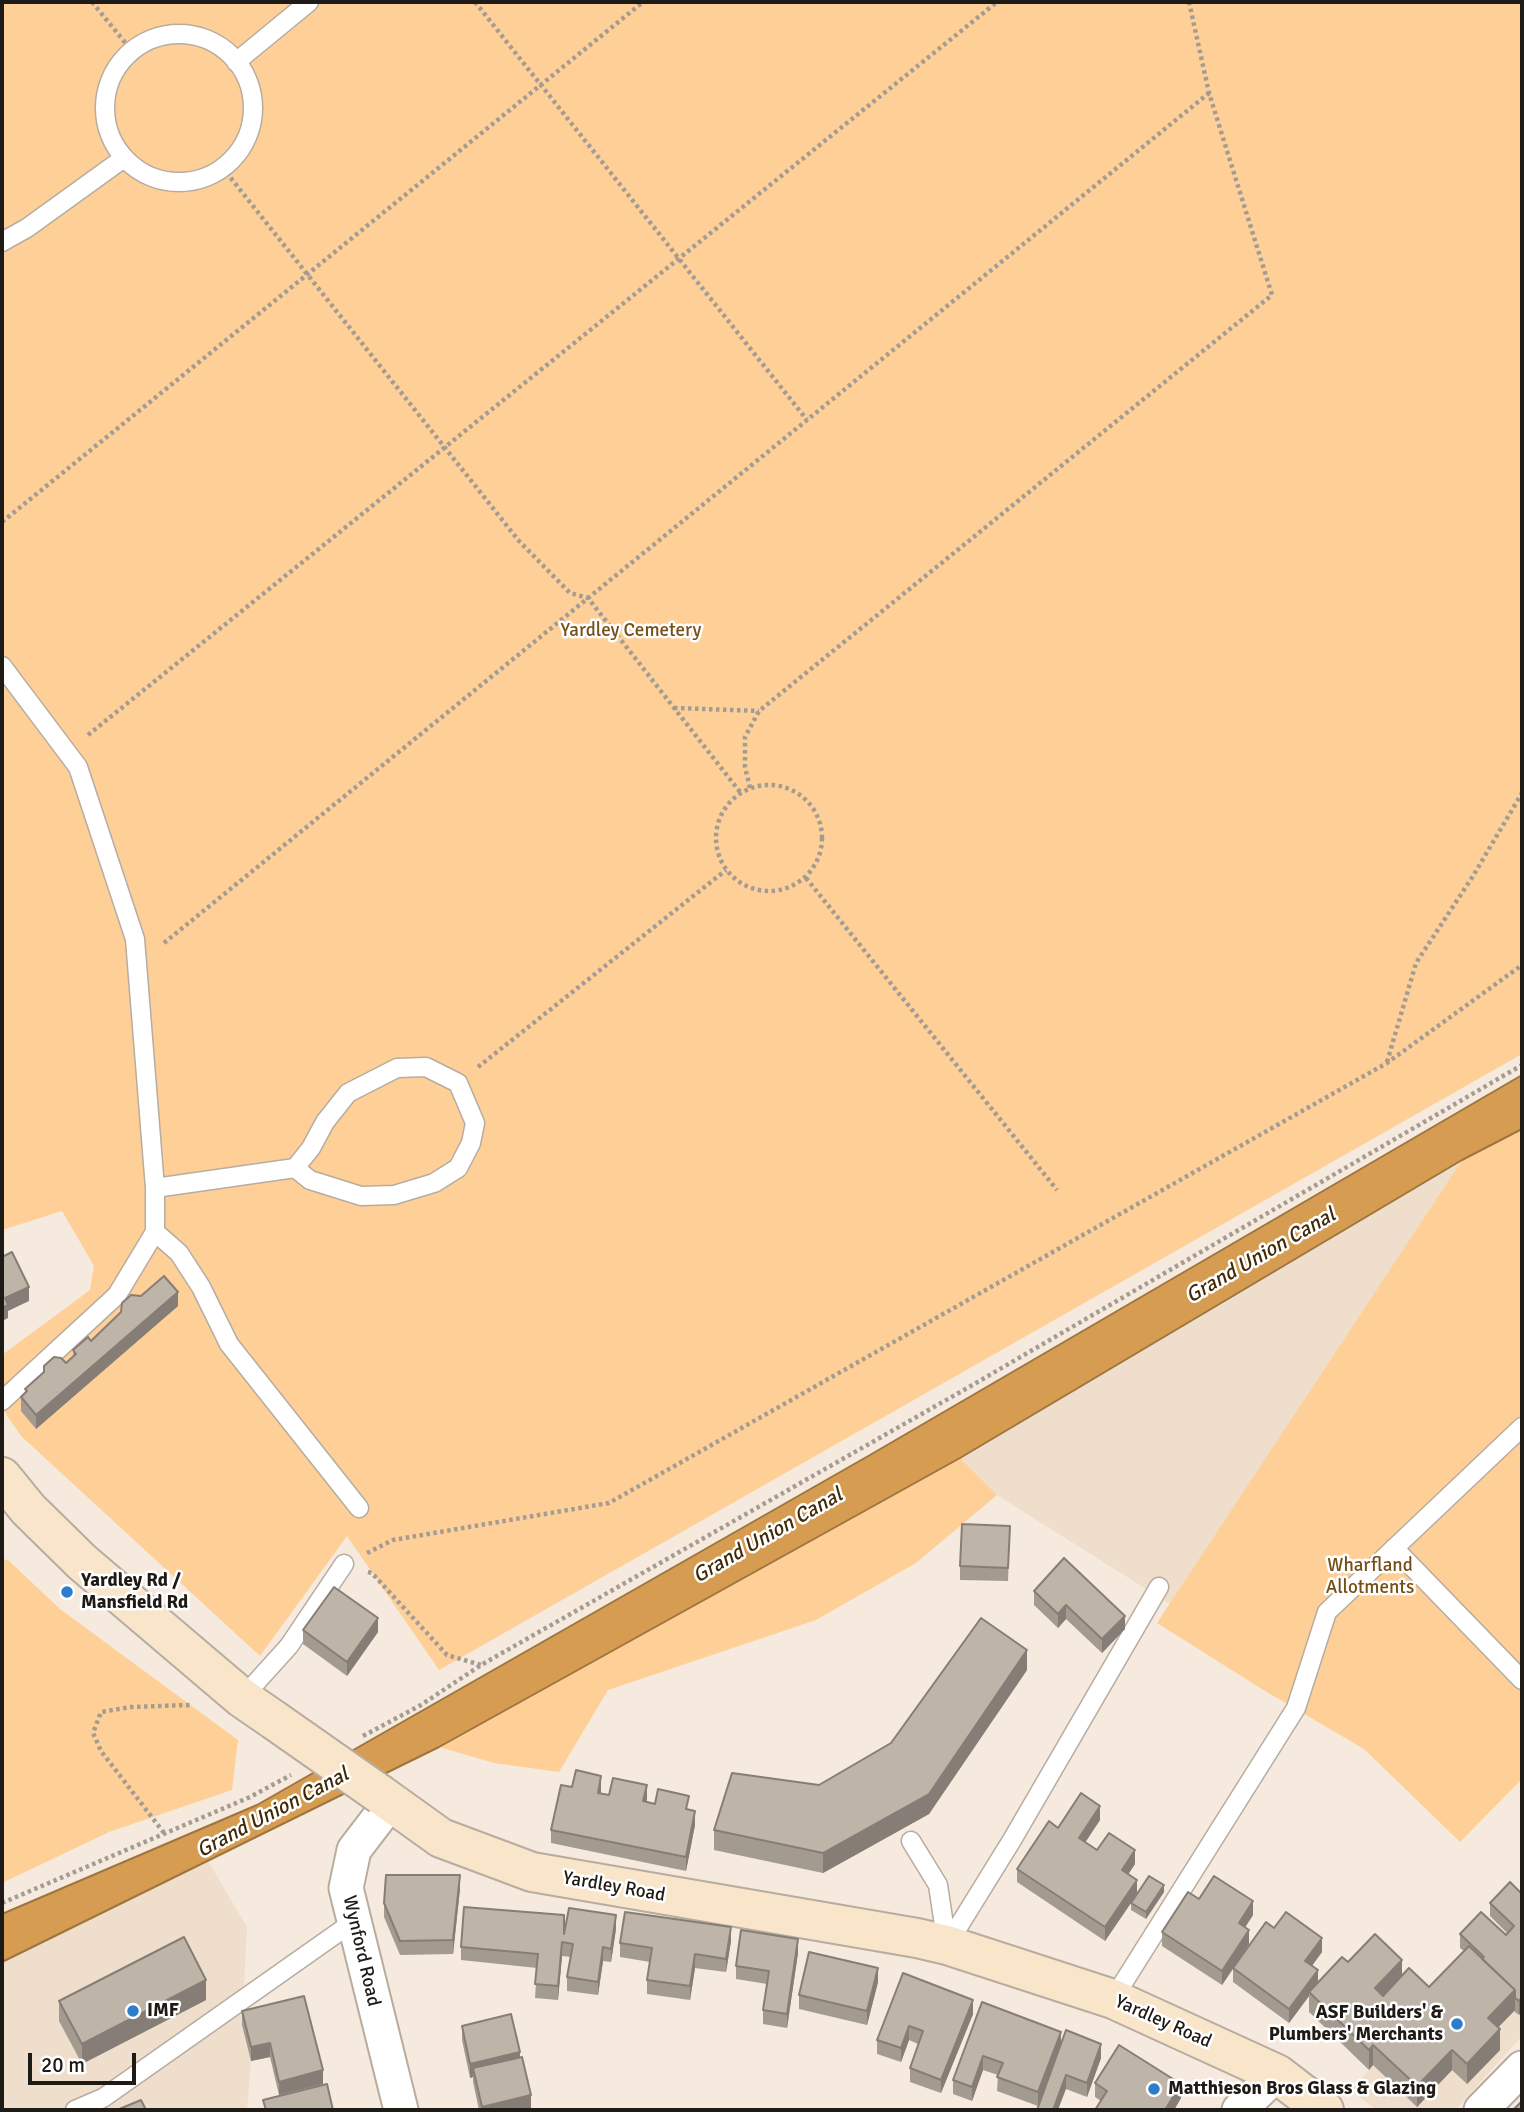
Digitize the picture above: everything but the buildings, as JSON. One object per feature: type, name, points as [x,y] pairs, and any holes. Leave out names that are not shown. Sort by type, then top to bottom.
[{"type":"main road","name":"Yardley Road","points":[[2,1477],[28,1509],[82,1562],[234,1691],[441,1839],[532,1872],[871,1929],[947,1945],[1113,1999],[1277,2074],[1324,2110]]},
{"type":"street","name":"Wynford Road","points":[[386,1799],[354,1850],[346,1888],[401,2110]]},
{"type":"street","points":[[1481,2110],[1522,2068]]},
{"type":"street","points":[[1239,2110],[1277,2074]]},
{"type":"lane","points":[[236,62],[309,2]]},
{"type":"lane","points":[[170,34],[210,40],[227,51],[243,70],[252,93],[253,118],[245,141],[230,161],[211,175],[189,182],[165,181],[143,173],[124,158],[111,138],[105,115],[107,91],[116,68],[132,51],[149,40],[170,34]]},
{"type":"lane","points":[[2,242],[27,228],[124,158]]},
{"type":"lane","points":[[2,666],[78,767],[135,939],[155,1188],[155,1233],[117,1295],[2,1401]]},
{"type":"lane","points":[[155,1188],[295,1168],[348,1093],[397,1068],[426,1067],[458,1083],[475,1123],[471,1143],[458,1168],[433,1183],[394,1195],[361,1196],[310,1180],[295,1168]]},
{"type":"lane","points":[[155,1233],[179,1253],[201,1287],[229,1344],[359,1508]]},
{"type":"lane","points":[[1113,1999],[1296,1708],[1327,1612],[1522,1427]]},
{"type":"lane","points":[[1394,1548],[1522,1680]]},
{"type":"lane","points":[[234,1691],[289,1646],[344,1564]]},
{"type":"lane","points":[[947,1945],[1012,1840],[1159,1587]]},
{"type":"lane","points":[[911,1841],[938,1885],[947,1945]]},
{"type":"lane","points":[[75,2110],[103,2098],[353,1922]]},
{"type":"path","points":[[92,2],[132,51]]},
{"type":"path","points":[[475,2],[807,420]]},
{"type":"path","points":[[2,522],[643,2]]},
{"type":"path","points":[[67,752],[997,2]]},
{"type":"path","points":[[750,788],[745,767],[745,737],[759,711],[1272,295],[1209,93],[1189,2]]},
{"type":"path","points":[[138,964],[1209,93]]},
{"type":"path","points":[[222,167],[519,541],[570,593],[588,598],[740,792]]},
{"type":"path","points":[[674,708],[759,711]]},
{"type":"path","points":[[768,784],[786,787],[803,796],[815,809],[822,827],[822,845],[817,863],[806,878],[791,887],[773,891],[755,890],[739,883],[726,870],[718,855],[716,837],[719,820],[727,804],[740,792],[768,784]]},
{"type":"path","points":[[1387,1063],[1416,963],[1473,876],[1522,793]]},
{"type":"path","points":[[458,1083],[726,870]]},
{"type":"path","points":[[806,878],[1057,1190]]},
{"type":"path","points":[[344,1564],[393,1541],[609,1503],[1387,1063],[1522,965]]},
{"type":"path","points":[[360,1738],[421,1705],[481,1665],[538,1635],[957,1394],[1522,1065]]},
{"type":"path","points":[[344,1564],[372,1573],[447,1655],[481,1665]]},
{"type":"path","points":[[163,1833],[101,1751],[93,1733],[101,1712],[131,1707],[188,1704],[203,1711],[234,1691]]},
{"type":"path","points":[[2,1903],[250,1797],[299,1770]]},
{"type":"shaded area","points":[[1462,1160],[1170,1604],[997,1495],[960,1458]]},
{"type":"shaded area","points":[[208,1861],[247,1927],[242,2025],[251,2061],[247,2110],[2,2110],[2,1962]]},
{"type":"shaded area","name":"ASF Builders' & Plumbers' Merchants","points":[[1468,1967],[1522,2015],[1522,2036],[1455,2110],[1377,2110],[1350,2090]]},
{"type":"green space","name":"Yardley Cemetery","points":[[2,2],[1522,2],[1522,1054],[439,1670],[347,1536],[260,1656],[21,1436],[2,1408],[2,1355],[90,1290],[94,1266],[62,1211],[2,1230]]},
{"type":"green space","name":"Wharfland Allotments","points":[[1522,1129],[1522,1779],[1460,1842],[1364,1749],[1157,1623],[1462,1160]]},
{"type":"green space","points":[[960,1458],[997,1495],[916,1563],[816,1620],[608,1690],[559,1772],[494,1763],[439,1747]]},
{"type":"green space","points":[[2,1559],[8,1560],[60,1609],[238,1740],[232,1790],[109,1832],[2,1883]]},
{"type":"water","name":"Grand Union Canal","points":[[1522,1075],[1522,1129],[1462,1160],[960,1458],[439,1747],[2,1962],[2,1914],[257,1805],[870,1455]]},
{"type":"place","name":"Yardley Rd / Mansfield Rd","points":[[67,1592]]},
{"type":"place","name":"IMF","points":[[133,2011]]},
{"type":"place","name":"ASF Builders' & Plumbers' Merchants","points":[[1457,2024]]},
{"type":"place","name":"Matthieson Bros Glass & Glazing","points":[[1154,2089]]}]
